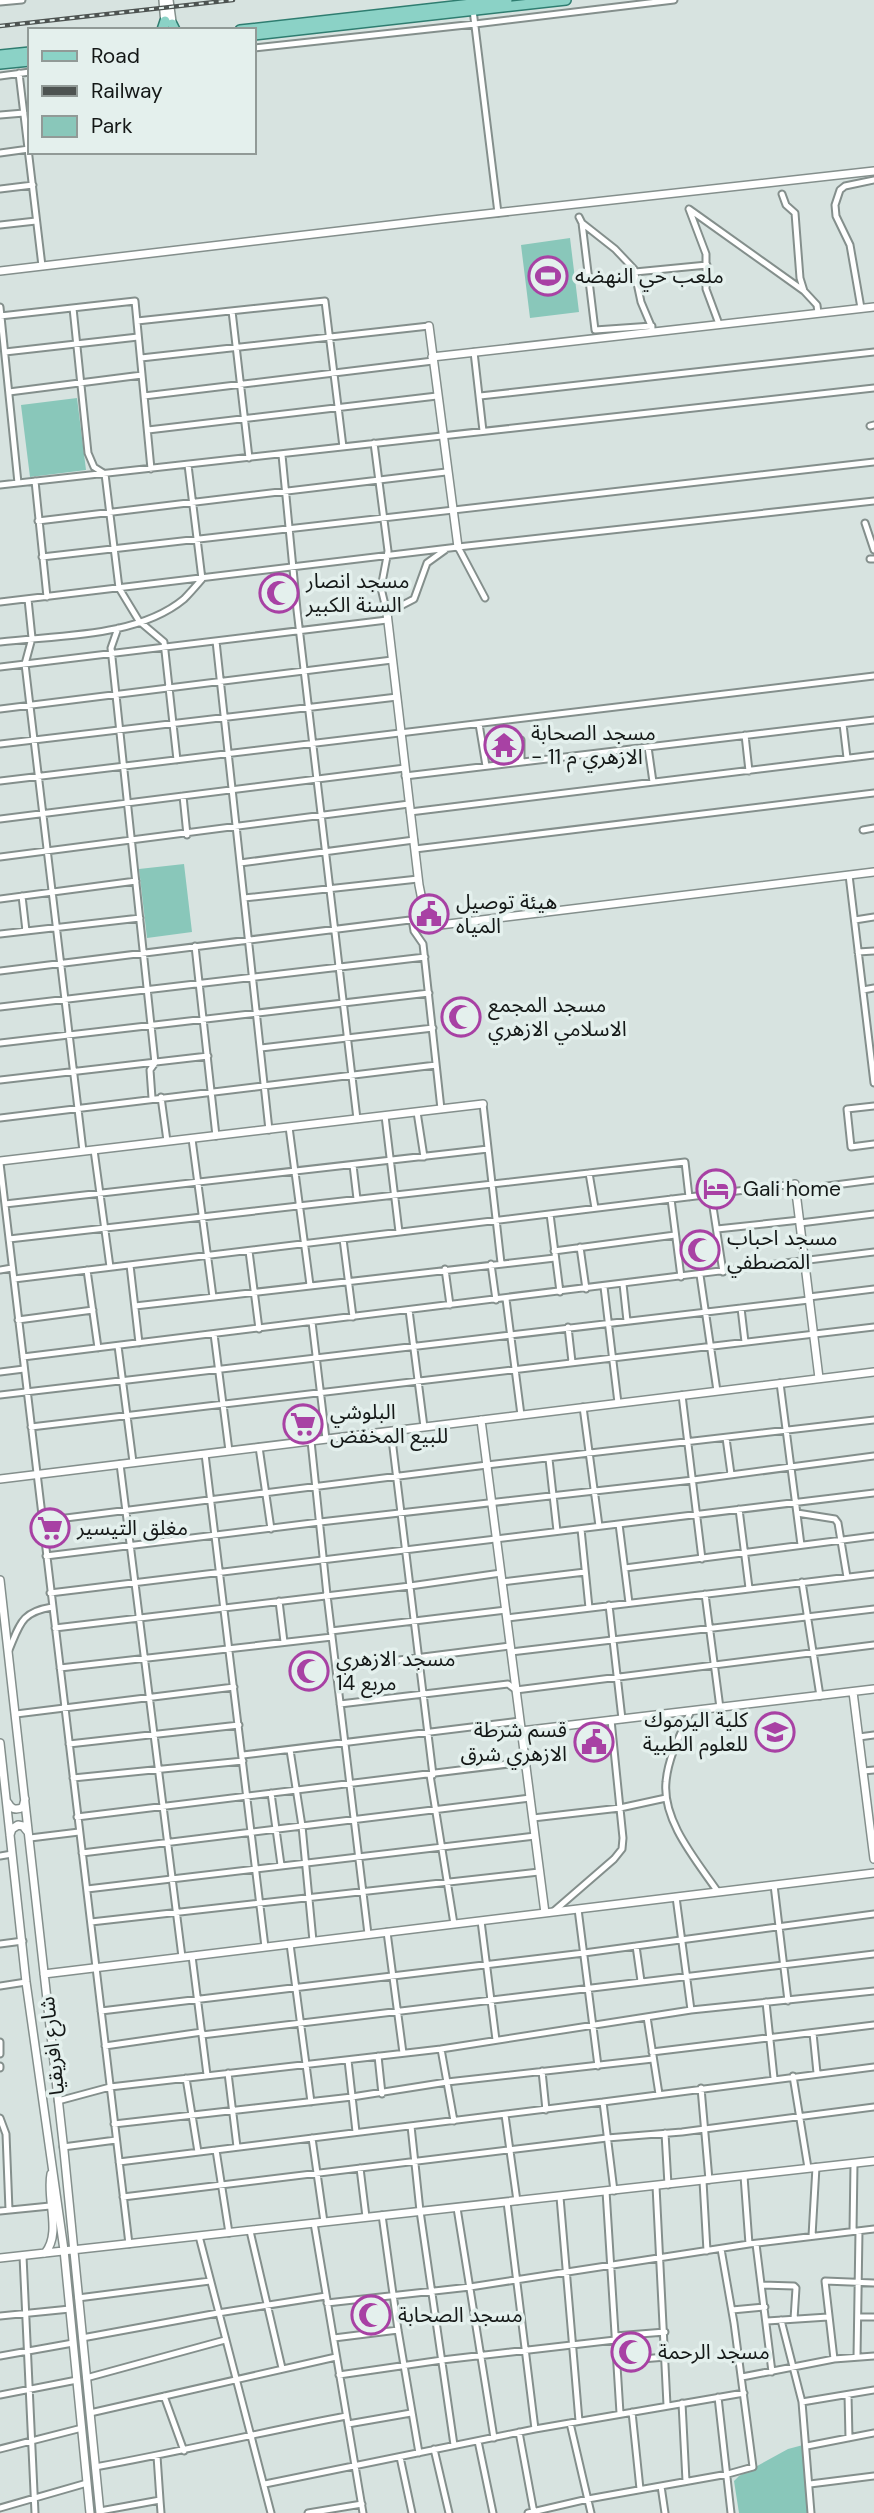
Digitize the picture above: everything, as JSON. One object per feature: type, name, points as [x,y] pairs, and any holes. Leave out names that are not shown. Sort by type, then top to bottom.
[{"type":"main road","points":[[256,28],[507,0]]},
{"type":"main road","points":[[256,36],[566,0]]},
{"type":"main road","points":[[0,55],[28,52]]},
{"type":"main road","points":[[0,64],[28,61]]},
{"type":"street","points":[[0,2],[22,0]]},
{"type":"street","points":[[163,0],[169,27]]},
{"type":"street","points":[[169,0],[169,27]]},
{"type":"street","points":[[256,48],[674,0]]},
{"type":"street","points":[[473,10],[498,213]]},
{"type":"street","points":[[0,76],[28,72]]},
{"type":"street","points":[[19,74],[28,142]]},
{"type":"street","points":[[0,115],[24,113]]},
{"type":"street","points":[[0,153],[28,149]]},
{"type":"street","points":[[30,154],[42,266]]},
{"type":"street","points":[[0,271],[874,171]]},
{"type":"street","points":[[861,308],[850,245],[836,216],[835,205],[842,188],[874,180]]},
{"type":"street","points":[[0,189],[33,185]]},
{"type":"street","points":[[782,194],[786,205],[796,213],[800,278],[804,291]]},
{"type":"street","points":[[719,324],[706,289],[706,254],[689,209],[804,291],[817,305],[818,313]]},
{"type":"street","points":[[652,328],[641,302],[635,272],[615,249],[581,220],[595,330],[652,328],[719,324],[874,307]]},
{"type":"street","points":[[0,225],[36,221]]},
{"type":"street","points":[[635,272],[706,265]]},
{"type":"street","points":[[1,316],[135,301],[151,469]]},
{"type":"street","points":[[137,321],[326,301],[343,447]]},
{"type":"street","points":[[0,307],[18,483]]},
{"type":"street","points":[[74,308],[88,453],[94,467],[105,474]]},
{"type":"street","points":[[232,311],[249,458]]},
{"type":"street","points":[[141,358],[429,326],[446,472],[458,547],[485,598]]},
{"type":"street","points":[[144,396],[334,373],[652,328]]},
{"type":"street","points":[[5,352],[138,337]]},
{"type":"street","points":[[474,352],[484,431]]},
{"type":"street","points":[[480,396],[874,352]]},
{"type":"street","points":[[9,392],[142,375]]},
{"type":"street","points":[[0,485],[874,388]]},
{"type":"street","points":[[148,430],[437,396]]},
{"type":"street","points":[[374,443],[388,557],[381,588],[387,617],[418,879],[426,918],[431,924],[874,872]]},
{"type":"street","points":[[282,455],[299,631],[357,1119]]},
{"type":"street","points":[[42,557],[874,462]]},
{"type":"street","points":[[188,466],[202,579]]},
{"type":"street","points":[[38,521],[446,472]]},
{"type":"street","points":[[105,474],[119,588],[139,621],[164,642],[177,760]]},
{"type":"street","points":[[34,481],[47,597]]},
{"type":"street","points":[[0,603],[447,548],[874,501]]},
{"type":"street","points":[[865,523],[874,550]]},
{"type":"street","points":[[0,667],[299,631],[387,617],[414,599],[427,563],[447,548]]},
{"type":"street","points":[[0,642],[118,628],[177,604],[202,579]]},
{"type":"street","points":[[27,599],[32,638],[25,664],[83,1151]]},
{"type":"street","points":[[118,628],[112,643],[112,653],[155,1063],[150,1070],[152,1098]]},
{"type":"street","points":[[216,641],[269,1129]]},
{"type":"street","points":[[0,709],[392,660]]},
{"type":"street","points":[[0,781],[874,676]]},
{"type":"street","points":[[0,744],[397,697]]},
{"type":"street","points":[[0,819],[317,779],[486,766],[874,720]]},
{"type":"street","points":[[843,723],[847,758]]},
{"type":"street","points":[[479,724],[486,766]]},
{"type":"street","points":[[745,735],[749,771]]},
{"type":"street","points":[[521,740],[521,762]]},
{"type":"street","points":[[648,747],[653,782]]},
{"type":"street","points":[[0,858],[321,815],[653,782],[874,755]]},
{"type":"street","points":[[240,863],[325,851],[414,844],[874,793]]},
{"type":"street","points":[[183,796],[187,835]]},
{"type":"street","points":[[863,830],[874,828]]},
{"type":"street","points":[[849,875],[863,989],[871,1025],[874,1083]]},
{"type":"street","points":[[244,898],[418,879]]},
{"type":"street","points":[[0,899],[136,881]]},
{"type":"street","points":[[22,896],[26,931]]},
{"type":"street","points":[[855,920],[874,917]]},
{"type":"street","points":[[0,934],[140,918]]},
{"type":"street","points":[[0,971],[426,918]]},
{"type":"street","points":[[412,919],[414,931],[422,940],[425,957],[442,1109]]},
{"type":"street","points":[[195,946],[216,1136]]},
{"type":"street","points":[[858,952],[874,951]]},
{"type":"street","points":[[0,1007],[425,957]]},
{"type":"street","points":[[863,989],[874,988]]},
{"type":"street","points":[[0,1043],[429,993]]},
{"type":"street","points":[[261,1048],[433,1028]]},
{"type":"street","points":[[0,1080],[208,1056]]},
{"type":"street","points":[[0,1118],[436,1065]]},
{"type":"street","points":[[161,1097],[167,1141]]},
{"type":"street","points":[[129,2244],[0,1162],[483,1104],[501,1263]]},
{"type":"street","points":[[874,1106],[847,1109],[851,1147],[874,1144]]},
{"type":"street","points":[[417,1112],[424,1157]]},
{"type":"street","points":[[385,1116],[399,1232]]},
{"type":"street","points":[[289,1127],[310,1285]]},
{"type":"street","points":[[192,1139],[213,1297]]},
{"type":"street","points":[[5,1204],[488,1149]]},
{"type":"street","points":[[94,1150],[110,1267]]},
{"type":"street","points":[[9,1239],[685,1162],[689,1197]]},
{"type":"street","points":[[353,1165],[357,1199]]},
{"type":"street","points":[[589,1173],[595,1208]]},
{"type":"street","points":[[14,1279],[711,1194],[874,1180]]},
{"type":"street","points":[[796,1187],[819,1378]]},
{"type":"street","points":[[711,1194],[723,1272]]},
{"type":"street","points":[[671,1199],[681,1277]]},
{"type":"street","points":[[550,1214],[560,1292]]},
{"type":"street","points":[[717,1229],[874,1214]]},
{"type":"street","points":[[135,1306],[501,1263],[580,1247],[675,1235]]},
{"type":"street","points":[[343,1239],[353,1317]]},
{"type":"street","points":[[580,1247],[586,1289]]},
{"type":"street","points":[[249,1251],[259,1329]]},
{"type":"street","points":[[23,1357],[874,1252]]},
{"type":"street","points":[[491,1264],[496,1300]]},
{"type":"street","points":[[130,1265],[139,1343]]},
{"type":"street","points":[[0,1270],[12,1268]]},
{"type":"street","points":[[445,1269],[450,1306]]},
{"type":"street","points":[[87,1270],[98,1348]]},
{"type":"street","points":[[700,1275],[718,1391]]},
{"type":"street","points":[[623,1284],[627,1321]]},
{"type":"street","points":[[604,1287],[618,1403]]},
{"type":"street","points":[[0,1395],[741,1308],[874,1289]]},
{"type":"street","points":[[506,1298],[521,1415]]},
{"type":"street","points":[[741,1308],[746,1342]]},
{"type":"street","points":[[18,1320],[93,1310]]},
{"type":"street","points":[[409,1310],[424,1427]]},
{"type":"street","points":[[312,1322],[326,1439]]},
{"type":"street","points":[[31,1427],[874,1327]]},
{"type":"street","points":[[568,1328],[572,1362]]},
{"type":"street","points":[[214,1334],[229,1451]]},
{"type":"street","points":[[118,1346],[133,1462]]},
{"type":"street","points":[[0,1373],[24,1369]]},
{"type":"street","points":[[0,1479],[874,1372]]},
{"type":"street","points":[[780,1383],[801,1545]]},
{"type":"street","points":[[682,1395],[702,1559]]},
{"type":"street","points":[[583,1407],[599,1526]]},
{"type":"street","points":[[481,1420],[535,1836],[549,1912]]},
{"type":"street","points":[[42,1521],[874,1420]]},
{"type":"street","points":[[391,1431],[432,1775],[454,1924]]},
{"type":"street","points":[[726,1438],[732,1474]]},
{"type":"street","points":[[311,1441],[327,1595],[369,1934]]},
{"type":"street","points":[[259,1447],[271,1529]]},
{"type":"street","points":[[205,1454],[265,1947]]},
{"type":"street","points":[[46,1556],[693,1480],[874,1456]]},
{"type":"street","points":[[549,1459],[557,1531]]},
{"type":"street","points":[[120,1464],[182,1957]]},
{"type":"street","points":[[50,1593],[874,1493]]},
{"type":"street","points":[[739,1509],[749,1588]]},
{"type":"street","points":[[797,1513],[835,1519],[838,1523],[847,1577]]},
{"type":"street","points":[[620,1524],[629,1603]]},
{"type":"street","points":[[581,1529],[589,1608]]},
{"type":"street","points":[[625,1568],[874,1536]]},
{"type":"street","points":[[502,1582],[585,1572]]},
{"type":"street","points":[[55,1628],[501,1573]]},
{"type":"street","points":[[60,1668],[284,1642],[415,1621],[589,1608],[874,1574]]},
{"type":"street","name":"شارع افريقيا","points":[[0,1580],[64,2147],[100,2512]]},
{"type":"street","points":[[802,1582],[820,1696]]},
{"type":"street","points":[[705,1594],[720,1707]]},
{"type":"street","points":[[279,1601],[284,1642]]},
{"type":"street","points":[[609,1605],[622,1719]]},
{"type":"street","points":[[9,1650],[27,1615],[52,1607]]},
{"type":"street","points":[[336,1668],[419,1656],[613,1640],[874,1609]]},
{"type":"street","points":[[340,1704],[508,1684],[516,1690],[874,1645]]},
{"type":"street","points":[[16,1714],[234,1688]]},
{"type":"street","points":[[521,1731],[874,1689]]},
{"type":"street","points":[[853,1692],[863,1771],[871,1806],[874,1859]]},
{"type":"street","points":[[691,1711],[666,1778],[666,1798],[677,1826],[718,1892]]},
{"type":"street","points":[[549,1912],[614,1859],[622,1849],[611,1720]]},
{"type":"street","points":[[73,1778],[159,1770],[290,1750],[520,1721]]},
{"type":"street","points":[[69,1744],[239,1725]]},
{"type":"street","points":[[859,1737],[874,1735]]},
{"type":"street","name":"شارع افريقيا","points":[[0,1742],[26,1982],[64,2250],[90,2513]]},
{"type":"street","points":[[290,1750],[302,1826],[313,1941]]},
{"type":"street","points":[[77,1817],[525,1762]]},
{"type":"street","points":[[863,1771],[874,1770]]},
{"type":"street","points":[[271,1793],[281,1865]]},
{"type":"street","points":[[4,1795],[15,1809],[23,1807],[25,1799]]},
{"type":"street","points":[[82,1853],[530,1798]]},
{"type":"street","points":[[533,1818],[620,1808],[666,1798]]},
{"type":"street","points":[[10,1837],[12,1829],[18,1825],[25,1828],[29,1836],[79,1832]]},
{"type":"street","points":[[87,1889],[535,1836]]},
{"type":"street","points":[[0,1856],[12,1854]]},
{"type":"street","points":[[91,1922],[540,1872]]},
{"type":"street","points":[[44,1974],[874,1873]]},
{"type":"street","points":[[774,1885],[788,2001]]},
{"type":"street","points":[[676,1897],[691,2010]]},
{"type":"street","points":[[579,1909],[598,2066]]},
{"type":"street","points":[[101,2011],[584,1953],[874,1914]]},
{"type":"street","points":[[481,1921],[496,2040]]},
{"type":"street","points":[[387,1932],[403,2053]]},
{"type":"street","points":[[0,1944],[23,1941]]},
{"type":"street","points":[[290,1944],[311,2102]]},
{"type":"street","points":[[636,1946],[641,1981]]},
{"type":"street","points":[[105,2046],[874,1954]]},
{"type":"street","points":[[192,1956],[207,2075]]},
{"type":"street","points":[[0,1986],[26,1982]]},
{"type":"street","points":[[58,2101],[110,2087],[441,2049],[691,2010],[874,1991]]},
{"type":"street","points":[[766,2003],[774,2078]]},
{"type":"street","points":[[647,2017],[659,2094]]},
{"type":"street","points":[[114,2124],[382,2094],[447,2082],[598,2066],[652,2055],[874,2025]]},
{"type":"street","points":[[813,2033],[817,2073]]},
{"type":"street","points":[[0,2042],[0,2054]]},
{"type":"street","points":[[441,2049],[454,2122]]},
{"type":"street","points":[[378,2056],[382,2094]]},
{"type":"street","points":[[348,2060],[356,2132]]},
{"type":"street","points":[[119,2162],[454,2122],[874,2067]]},
{"type":"street","points":[[542,2071],[546,2110]]},
{"type":"street","points":[[228,2073],[237,2147]]},
{"type":"street","points":[[793,2076],[799,2117],[812,2168],[813,2236]]},
{"type":"street","points":[[186,2078],[198,2152]]},
{"type":"street","points":[[701,2088],[707,2251]]},
{"type":"street","points":[[603,2102],[610,2191],[611,2266],[620,2413]]},
{"type":"street","points":[[123,2197],[874,2107]]},
{"type":"street","points":[[505,2115],[517,2201]]},
{"type":"street","points":[[0,2118],[9,2174],[9,2210]]},
{"type":"street","points":[[411,2126],[420,2211],[454,2445]]},
{"type":"street","points":[[665,2133],[668,2185]]},
{"type":"street","points":[[312,2138],[324,2222]]},
{"type":"street","points":[[64,2147],[116,2140]]},
{"type":"street","points":[[216,2150],[229,2233]]},
{"type":"street","points":[[0,2258],[874,2161]]},
{"type":"street","points":[[854,2164],[859,2283],[857,2357]]},
{"type":"street","points":[[45,2253],[52,2241],[49,2185],[52,2166]]},
{"type":"street","points":[[360,2168],[366,2217]]},
{"type":"street","points":[[0,2175],[9,2174]]},
{"type":"street","points":[[744,2176],[752,2244],[762,2285],[772,2372]]},
{"type":"street","points":[[656,2186],[667,2405]]},
{"type":"street","points":[[560,2197],[579,2421]]},
{"type":"street","points":[[507,2202],[535,2429]]},
{"type":"street","points":[[0,2211],[50,2206]]},
{"type":"street","points":[[457,2208],[494,2438]]},
{"type":"street","points":[[382,2215],[419,2453]]},
{"type":"street","points":[[314,2223],[363,2513]]},
{"type":"street","points":[[82,2338],[267,2305],[433,2292],[752,2244],[874,2229]]},
{"type":"street","points":[[250,2231],[282,2368]]},
{"type":"street","points":[[199,2236],[271,2513]]},
{"type":"street","points":[[519,2432],[532,2513],[588,2499],[728,2474],[753,2466],[742,2377],[721,2249]]},
{"type":"street","points":[[23,2256],[35,2513]]},
{"type":"street","points":[[78,2298],[210,2281]]},
{"type":"street","points":[[834,2359],[825,2281],[874,2283]]},
{"type":"street","points":[[762,2285],[796,2288],[794,2319]]},
{"type":"street","points":[[732,2310],[765,2307]]},
{"type":"street","points":[[0,2316],[70,2309]]},
{"type":"street","points":[[767,2321],[828,2317]]},
{"type":"street","points":[[858,2317],[874,2317]]},
{"type":"street","points":[[781,2320],[802,2402],[811,2513]]},
{"type":"street","points":[[334,2338],[398,2330]]},
{"type":"street","points":[[339,2375],[665,2332]]},
{"type":"street","points":[[86,2378],[225,2340]]},
{"type":"street","points":[[0,2356],[73,2343]]},
{"type":"street","points":[[742,2377],[834,2359],[874,2356]]},
{"type":"street","points":[[90,2413],[336,2357]]},
{"type":"street","points":[[617,2361],[666,2357]]},
{"type":"street","points":[[0,2395],[77,2380]]},
{"type":"street","points":[[802,2402],[874,2390]]},
{"type":"street","points":[[265,2484],[519,2432],[744,2393]]},
{"type":"street","points":[[848,2395],[849,2438]]},
{"type":"street","points":[[164,2396],[184,2451]]},
{"type":"street","points":[[718,2397],[731,2513]]},
{"type":"street","points":[[682,2403],[686,2481]]},
{"type":"street","points":[[632,2412],[640,2489]]},
{"type":"street","points":[[348,2424],[411,2413]]},
{"type":"street","points":[[95,2467],[346,2416]]},
{"type":"street","points":[[570,2423],[591,2513]]},
{"type":"street","points":[[0,2449],[82,2428]]},
{"type":"street","points":[[807,2446],[874,2433]]},
{"type":"street","points":[[478,2441],[493,2513]]},
{"type":"street","points":[[435,2449],[449,2513]]},
{"type":"street","points":[[157,2456],[161,2513]]},
{"type":"street","points":[[400,2457],[412,2513]]},
{"type":"street","points":[[810,2484],[874,2476]]},
{"type":"street","points":[[0,2508],[87,2483]]},
{"type":"street","points":[[661,2486],[665,2513]]},
{"type":"street","points":[[100,2512],[160,2500]]},
{"type":"street","points":[[308,2513],[362,2504]]},
{"type":"green space","points":[[570,238],[579,312],[530,318],[521,245]]},
{"type":"green space","points":[[77,398],[86,470],[30,477],[21,405]]},
{"type":"green space","points":[[184,864],[192,932],[147,938],[139,869]]},
{"type":"green space","points":[[803,2445],[810,2513],[739,2513],[734,2481],[788,2449]]},
{"type":"railway","points":[[0,26],[233,0]]},
{"type":"place","name":"ملعب حي النهضه","points":[[548,276]]},
{"type":"place","name":"مسجد انصار السنة الكبير","points":[[279,593]]},
{"type":"place","name":"مسجد الصحابة - الازهري م 11","points":[[504,745]]},
{"type":"place","name":"هيئة توصيل المياه","points":[[429,914]]},
{"type":"place","name":"مسجد المجمع الاسلامي الازهري","points":[[461,1017]]},
{"type":"place","name":"Gali home","points":[[716,1189]]},
{"type":"place","name":"مسجد احباب المصطفي","points":[[700,1250]]},
{"type":"place","name":"البلوشي للبيع المخفض","points":[[303,1424]]},
{"type":"place","name":"مغلق التيسير","points":[[50,1528]]},
{"type":"place","name":"مسجد الازهري مربع 14","points":[[309,1671]]},
{"type":"place","name":"كلية اليرموك للعلوم الطبية","points":[[775,1732]]},
{"type":"place","name":"قسم شرطة الازهري شرق","points":[[594,1742]]},
{"type":"place","name":"مسجد الصحابة","points":[[371,2315]]},
{"type":"place","name":"مسجد الرحمة","points":[[631,2352]]}]
